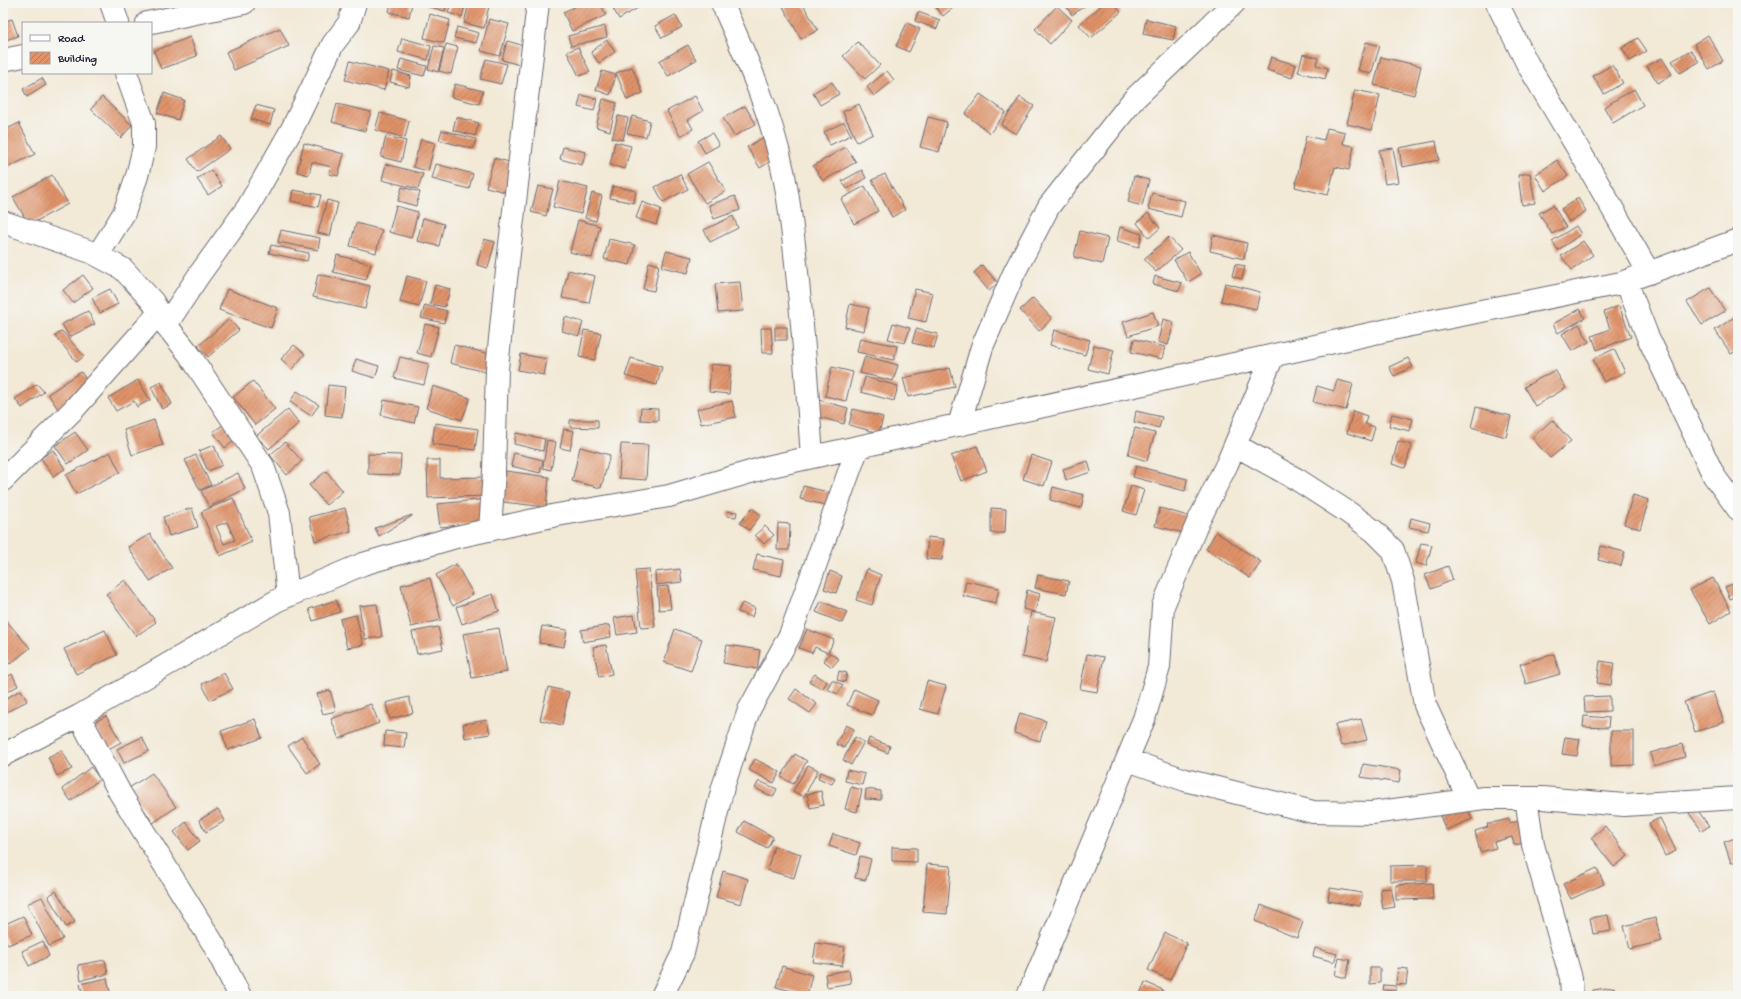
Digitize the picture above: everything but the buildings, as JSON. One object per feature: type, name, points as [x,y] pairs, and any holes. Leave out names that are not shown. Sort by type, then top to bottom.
[{"type":"street","points":[[111,3],[118,22]]},
{"type":"street","points":[[152,22],[244,3]]},
{"type":"street","points":[[3,480],[163,319],[199,275],[248,207],[292,129],[333,44],[349,23],[355,3]]},
{"type":"street","points":[[490,530],[494,471],[498,361],[538,3]]},
{"type":"street","points":[[722,3],[764,104],[783,170],[793,232],[804,337],[812,457]]},
{"type":"street","points":[[959,424],[982,347],[1014,273],[1049,206],[1133,100],[1234,3]]},
{"type":"street","points":[[1497,3],[1528,65],[1583,157],[1649,273]]},
{"type":"street","points":[[3,60],[22,56]]},
{"type":"street","points":[[98,255],[124,213],[137,176],[144,147],[144,123],[126,74]]},
{"type":"street","points":[[3,222],[98,255],[123,269],[153,302],[163,319],[264,466],[279,513],[288,596]]},
{"type":"street","points":[[3,755],[79,716],[278,600],[363,564],[456,537],[557,515],[669,496],[767,467],[1406,326],[1626,281],[1738,240]]},
{"type":"street","points":[[1626,281],[1647,335],[1714,476],[1735,501]]},
{"type":"street","points":[[1028,996],[1144,719],[1159,667],[1163,606],[1198,522],[1235,445],[1272,356]]},
{"type":"street","points":[[1235,445],[1298,480],[1349,513],[1374,531],[1394,550],[1403,581],[1426,705],[1469,800]]},
{"type":"street","points":[[671,990],[683,953],[723,787],[749,710],[790,635],[858,447]]},
{"type":"street","points":[[79,716],[120,793],[214,945],[240,996]]},
{"type":"street","points":[[1128,760],[1185,780],[1313,812],[1372,813],[1484,798],[1542,798],[1624,806],[1738,798]]},
{"type":"street","points":[[1526,798],[1533,845],[1571,978],[1572,996]]}]
